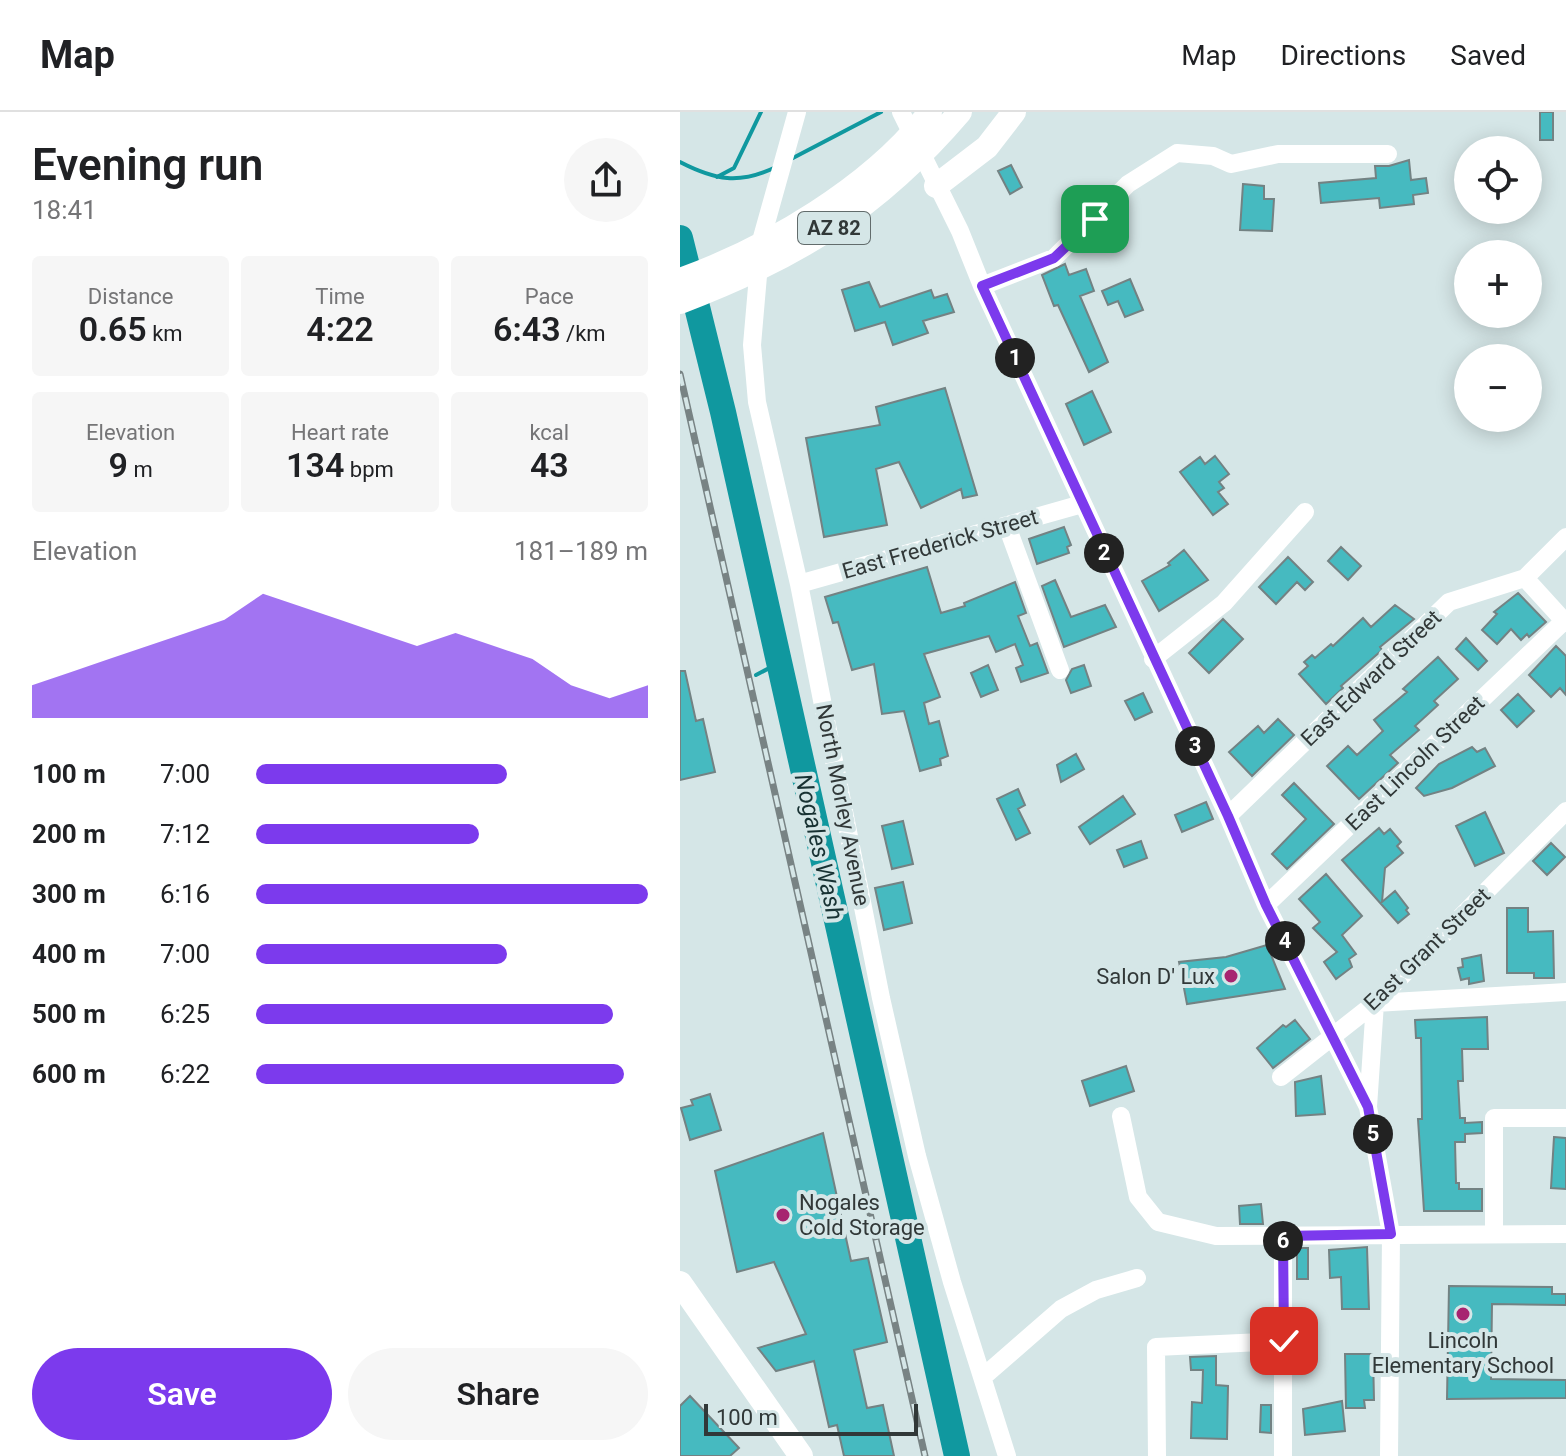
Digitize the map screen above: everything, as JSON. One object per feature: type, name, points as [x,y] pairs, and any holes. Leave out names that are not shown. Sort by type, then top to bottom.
[{"type":"main road","name":"AZ 82","points":[[680,280],[720,266],[783,232],[845,191],[883,161],[930,112]]},
{"type":"main road","name":"AZ 82","points":[[680,302],[778,261],[841,223],[902,172],[960,112]]},
{"type":"main road","points":[[936,186],[987,147],[1014,112]]},
{"type":"main road","points":[[680,1283],[801,1456]]},
{"type":"street","name":"North Morley Avenue","points":[[797,112],[761,241],[752,345],[757,402],[799,584],[878,982],[917,1156],[1007,1456]]},
{"type":"street","points":[[901,112],[960,231],[982,286],[1228,816],[1266,905],[1368,1107]]},
{"type":"street","points":[[982,286],[1054,258],[1128,184],[1177,153],[1213,156],[1231,164],[1278,154],[1388,154]]},
{"type":"street","name":"East Frederick Street","points":[[799,584],[1082,504]]},
{"type":"street","points":[[1153,659],[1224,603],[1305,512]]},
{"type":"street","points":[[1007,526],[1060,670]]},
{"type":"street","name":"East Edward Street","points":[[1228,816],[1449,602],[1525,578],[1566,537]]},
{"type":"street","points":[[1525,578],[1565,622]]},
{"type":"street","name":"East Lincoln Street","points":[[1266,905],[1565,622]]},
{"type":"street","name":"East Grant Street","points":[[1281,1077],[1375,1003],[1566,811]]},
{"type":"street","points":[[1389,1456],[1391,1234],[1368,1107],[1375,1003],[1566,992]]},
{"type":"street","points":[[1121,1116],[1138,1197],[1158,1222],[1216,1236],[1566,1234]]},
{"type":"street","points":[[1494,1234],[1494,1118],[1566,1118]]},
{"type":"street","points":[[1283,1236],[1283,1456]]},
{"type":"street","points":[[983,1377],[1061,1309],[1096,1290],[1137,1278]]},
{"type":"street","points":[[1157,1456],[1156,1347],[1284,1341]]},
{"type":"building","points":[[1540,112],[1553,112],[1553,140],[1542,140]]},
{"type":"building","points":[[1409,160],[1411,180],[1426,178],[1428,193],[1413,195],[1414,204],[1380,208],[1379,198],[1321,203],[1319,183],[1376,178],[1375,166],[1389,166]]},
{"type":"building","points":[[1011,165],[1022,187],[1010,194],[998,171]]},
{"type":"building","points":[[1243,184],[1264,186],[1264,199],[1274,199],[1272,231],[1240,230]]},
{"type":"building","points":[[1065,264],[1069,275],[1086,269],[1094,291],[1080,296],[1108,362],[1089,372],[1058,305],[1054,306],[1042,275]]},
{"type":"building","points":[[1130,279],[1143,310],[1125,317],[1118,301],[1108,305],[1102,291]]},
{"type":"building","points":[[869,282],[880,307],[931,290],[934,298],[947,294],[954,312],[923,321],[928,333],[893,345],[885,322],[855,331],[842,290]]},
{"type":"building","points":[[945,388],[977,495],[963,498],[961,489],[921,508],[899,462],[876,469],[887,525],[824,537],[806,438],[880,425],[876,407]]},
{"type":"building","points":[[1092,391],[1111,432],[1084,445],[1066,404]]},
{"type":"building","points":[[1215,456],[1229,474],[1219,482],[1224,488],[1218,492],[1228,504],[1213,515],[1180,472],[1200,457],[1205,464]]},
{"type":"building","points":[[1064,527],[1071,545],[1067,547],[1069,553],[1037,564],[1029,539]]},
{"type":"building","points":[[1341,547],[1361,566],[1348,580],[1328,561]]},
{"type":"building","points":[[1184,550],[1208,580],[1159,611],[1142,581],[1170,565],[1168,563]]},
{"type":"building","points":[[1288,557],[1313,582],[1305,590],[1297,582],[1276,604],[1259,587]]},
{"type":"building","points":[[927,567],[941,613],[965,606],[964,603],[1015,582],[1026,613],[1018,616],[1030,646],[1037,643],[1048,673],[1021,682],[1016,668],[1023,665],[1015,644],[996,652],[989,636],[924,654],[940,697],[924,703],[929,724],[939,721],[948,756],[940,759],[941,765],[920,771],[904,711],[882,714],[874,664],[852,670],[838,622],[833,623],[825,597]]},
{"type":"building","points":[[1055,580],[1071,617],[1105,605],[1116,627],[1064,647],[1042,586]]},
{"type":"building","points":[[1518,593],[1546,622],[1521,640],[1511,629],[1497,644],[1482,630],[1497,614],[1494,612]]},
{"type":"building","points":[[1395,605],[1414,619],[1380,647],[1382,650],[1341,686],[1343,688],[1326,704],[1299,674],[1308,666],[1304,662],[1312,655],[1315,658],[1331,644],[1333,646],[1363,618],[1371,627]]},
{"type":"building","points":[[1223,619],[1243,639],[1209,673],[1189,653]]},
{"type":"building","points":[[1466,638],[1487,661],[1478,670],[1456,649]]},
{"type":"building","points":[[1556,646],[1566,656],[1566,695],[1560,688],[1551,697],[1529,675]]},
{"type":"building","points":[[1438,657],[1458,679],[1434,701],[1438,705],[1415,726],[1419,730],[1390,755],[1398,763],[1359,799],[1327,766],[1348,746],[1357,755],[1383,731],[1374,720],[1407,692],[1403,689]]},
{"type":"building","points":[[988,665],[998,690],[981,697],[971,673]]},
{"type":"building","points":[[1084,665],[1091,686],[1071,693],[1066,680],[1072,669]]},
{"type":"building","points":[[680,671],[685,671],[696,721],[703,719],[715,772],[680,780]]},
{"type":"building","points":[[1143,693],[1152,712],[1135,720],[1125,701]]},
{"type":"building","points":[[1518,694],[1534,711],[1517,727],[1501,710]]},
{"type":"building","points":[[1278,719],[1294,735],[1252,776],[1229,752],[1258,726],[1264,733]]},
{"type":"building","points":[[1472,747],[1477,752],[1485,748],[1495,766],[1452,788],[1424,796],[1416,788],[1439,764]]},
{"type":"building","points":[[1076,754],[1084,769],[1061,782],[1057,765]]},
{"type":"building","points":[[1294,783],[1334,824],[1287,869],[1272,854],[1306,819],[1282,795]]},
{"type":"building","points":[[1018,789],[1025,805],[1018,809],[1030,833],[1016,840],[997,799]]},
{"type":"building","points":[[1123,796],[1135,814],[1090,844],[1079,827]]},
{"type":"building","points":[[1206,802],[1213,819],[1182,832],[1175,815]]},
{"type":"building","points":[[1485,812],[1504,853],[1475,866],[1456,826]]},
{"type":"building","points":[[903,821],[913,864],[892,869],[882,826]]},
{"type":"building","points":[[1379,828],[1384,834],[1390,829],[1401,842],[1397,846],[1403,853],[1385,868],[1382,902],[1395,891],[1408,908],[1409,914],[1398,923],[1342,860]]},
{"type":"building","points":[[1141,841],[1147,858],[1124,867],[1117,850]]},
{"type":"building","points":[[1551,843],[1565,857],[1547,875],[1533,861]]},
{"type":"building","points":[[1326,874],[1362,916],[1342,935],[1356,954],[1349,959],[1352,967],[1336,979],[1324,962],[1337,952],[1313,928],[1320,922],[1299,899]]},
{"type":"building","points":[[903,882],[912,923],[884,930],[875,888]]},
{"type":"building","points":[[1507,908],[1528,908],[1528,932],[1553,931],[1554,978],[1534,978],[1534,973],[1507,973]]},
{"type":"building","name":"Salon D' Lux","points":[[1267,945],[1285,989],[1187,1004],[1179,962],[1226,957]]},
{"type":"building","points":[[1481,955],[1484,981],[1469,984],[1469,978],[1461,980],[1458,968],[1463,967],[1462,959]]},
{"type":"building","points":[[1487,1017],[1488,1049],[1462,1049],[1463,1081],[1458,1081],[1460,1118],[1465,1118],[1465,1123],[1482,1122],[1482,1133],[1465,1134],[1465,1142],[1455,1142],[1456,1183],[1459,1183],[1459,1189],[1482,1189],[1482,1211],[1424,1211],[1418,1119],[1422,1119],[1421,1038],[1416,1038],[1415,1020]]},
{"type":"building","points":[[1295,1020],[1310,1039],[1273,1068],[1257,1048],[1283,1025],[1286,1027]]},
{"type":"building","points":[[1126,1066],[1134,1091],[1090,1106],[1082,1081]]},
{"type":"building","points":[[1321,1076],[1325,1114],[1296,1116],[1295,1082]]},
{"type":"building","points":[[710,1094],[721,1130],[690,1140],[681,1108],[693,1105],[691,1100]]},
{"type":"building","name":"Nogales Cold Storage","points":[[823,1133],[851,1261],[868,1258],[887,1342],[854,1350],[867,1408],[883,1405],[894,1456],[844,1456],[837,1425],[829,1427],[814,1361],[776,1371],[758,1348],[806,1334],[774,1262],[737,1272],[715,1171]]},
{"type":"building","points":[[1554,1137],[1566,1138],[1566,1189],[1551,1188]]},
{"type":"building","points":[[1261,1204],[1263,1224],[1240,1224],[1239,1206]]},
{"type":"building","points":[[1367,1247],[1369,1309],[1342,1309],[1341,1277],[1330,1278],[1329,1250]]},
{"type":"building","points":[[1297,1248],[1308,1248],[1308,1279],[1297,1279]]},
{"type":"building","points":[[1449,1286],[1552,1287],[1552,1294],[1566,1294],[1566,1305],[1492,1304],[1491,1379],[1566,1380],[1566,1398],[1447,1399]]},
{"type":"building","points":[[1345,1354],[1373,1354],[1374,1400],[1364,1400],[1365,1408],[1346,1408]]},
{"type":"building","points":[[1216,1356],[1216,1385],[1228,1386],[1227,1439],[1191,1438],[1192,1402],[1202,1403],[1203,1370],[1191,1370],[1190,1357]]},
{"type":"building","points":[[690,1396],[739,1448],[730,1456],[680,1456],[680,1406]]},
{"type":"building","points":[[1342,1401],[1345,1431],[1305,1435],[1303,1409]]},
{"type":"building","points":[[1261,1405],[1271,1405],[1271,1433],[1260,1432]]},
{"type":"waterway","points":[[717,177],[734,168],[761,112]]},
{"type":"waterway","points":[[791,159],[881,112]]},
{"type":"waterway","points":[[680,162],[727,178],[750,176],[776,167]]},
{"type":"waterway","name":"Nogales Wash","points":[[680,238],[723,412],[957,1456]]},
{"type":"waterway","points":[[756,675],[779,663]]},
{"type":"railway","points":[[680,374],[925,1456]]},
{"type":"place","name":"Salon D' Lux","points":[[1231,976]]},
{"type":"place","name":"Nogales Cold Storage","points":[[783,1215]]},
{"type":"place","name":"Lincoln Elementary School","points":[[1463,1314]]},
{"type":"route","points":[[1095,219],[1054,258],[982,286],[1228,816],[1266,905],[1368,1107],[1391,1234],[1283,1236],[1284,1341]]}]
